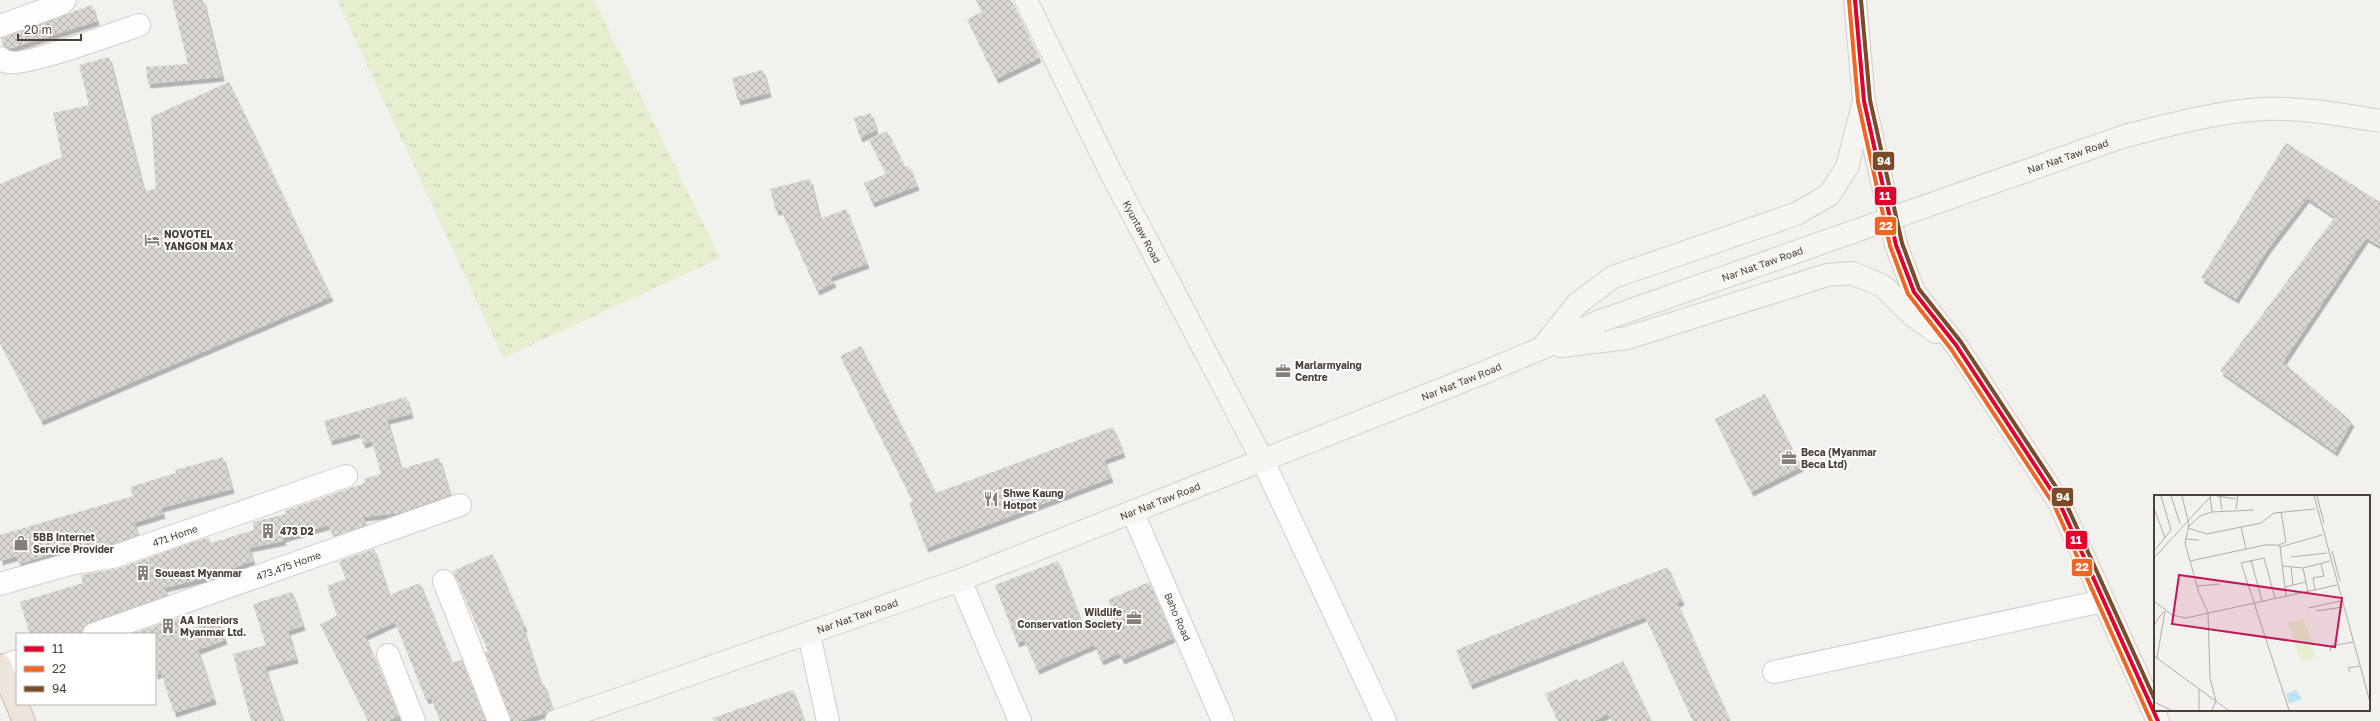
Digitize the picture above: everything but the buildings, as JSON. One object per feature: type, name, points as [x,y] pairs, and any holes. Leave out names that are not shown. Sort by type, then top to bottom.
[{"type":"highway","points":[[6,664],[16,696]]},
{"type":"highway","points":[[19,705],[24,721]]},
{"type":"main road","name":"Kyuntaw Road","points":[[1026,0],[1109,169],[1263,461]]},
{"type":"main road","points":[[1855,0],[1864,101],[1896,245],[1914,292],[1956,345],[2059,502],[2102,601],[2158,721]]},
{"type":"main road","points":[[1542,348],[1577,304],[1612,277],[1796,214],[1829,195],[1847,167],[1864,101]]},
{"type":"main road","name":"Nar Nat Taw Road","points":[[556,721],[809,634],[960,580],[1263,461],[1542,348],[1600,321],[2125,136],[2195,118],[2263,109],[2334,113],[2380,121]]},
{"type":"main road","points":[[1542,348],[1628,338],[1675,325],[1827,275],[1852,273],[1883,286],[1911,314],[1956,345]]},
{"type":"street","points":[[0,26],[61,4],[65,0]]},
{"type":"street","points":[[0,58],[9,63],[20,62],[80,45],[139,24]]},
{"type":"street","points":[[1263,461],[1381,720]]},
{"type":"street","name":"471 Home","points":[[0,584],[70,564],[113,557],[346,476]]},
{"type":"street","name":"473,475 Home","points":[[97,633],[460,505]]},
{"type":"street","name":"Baho Road","points":[[1133,513],[1223,721]]},
{"type":"street","points":[[960,580],[1020,721]]},
{"type":"street","points":[[444,582],[500,721]]},
{"type":"street","points":[[1774,672],[2102,601]]},
{"type":"street","points":[[809,634],[828,721]]},
{"type":"street","points":[[388,655],[414,721]]},
{"type":"green space","points":[[337,0],[594,0],[720,258],[503,358]]},
{"type":"transit line","name":"11","points":[[1855,0],[1864,101],[1896,245],[1914,292],[1956,345],[2059,502],[2158,721]]},
{"type":"transit line","name":"94","points":[[1861,0],[1870,100],[1902,243],[1919,289],[1961,342],[2064,499],[2154,698]]},
{"type":"transit line","name":"22","points":[[1849,1],[1858,102],[1890,246],[1908,294],[1951,349],[2054,505],[2151,721]]},
{"type":"place","name":"NOVOTEL YANGON MAX","points":[[152,240]]},
{"type":"place","name":"Marlarmyaing Centre","points":[[1283,371]]},
{"type":"place","name":"Beca (Myanmar Beca Ltd)","points":[[1789,458]]},
{"type":"place","name":"Shwe Kaung Hotpot","points":[[991,499]]},
{"type":"place","name":"473 D2","points":[[268,531]]},
{"type":"place","name":"5BB Internet Service Provider","points":[[21,543]]},
{"type":"place","name":"Soueast Myanmar","points":[[143,573]]},
{"type":"place","name":"Wildlife Conservation Society","points":[[1134,618]]},
{"type":"place","name":"AA Interiors Myanmar Ltd.","points":[[168,626]]}]
